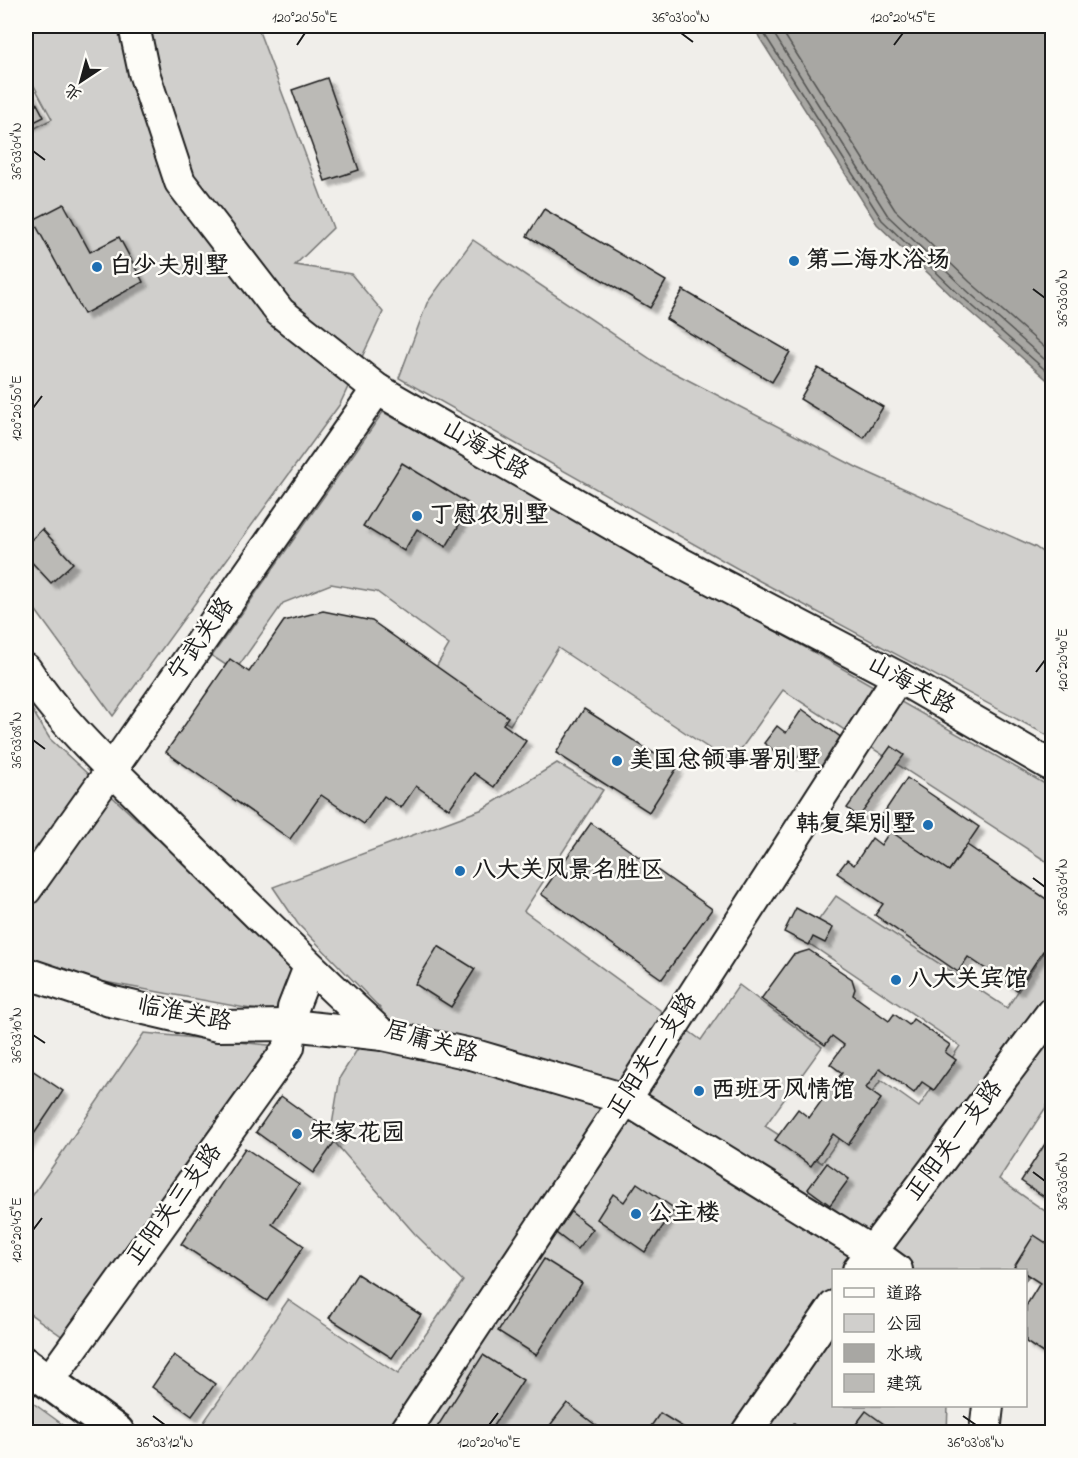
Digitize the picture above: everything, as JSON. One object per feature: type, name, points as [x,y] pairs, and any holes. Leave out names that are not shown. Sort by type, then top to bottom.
[{"type":"main road","points":[[37,1373],[117,1432]]},
{"type":"street","name":"山海关路","points":[[134,26],[144,73],[180,182],[280,312],[377,389],[658,551],[898,677],[1053,766]]},
{"type":"street","name":"宁武关路","points":[[26,890],[377,389]]},
{"type":"street","name":"居庸关路","points":[[26,669],[41,694],[112,769],[309,967],[383,1035],[476,1055],[624,1099],[865,1261],[893,1269]]},
{"type":"street","name":"正阳关二支路","points":[[405,1432],[641,1076],[898,677]]},
{"type":"street","name":"正阳关三支路","points":[[37,1373],[289,1047],[293,1008],[309,967]]},
{"type":"street","name":"临淮关路","points":[[26,974],[110,1001],[217,1026],[291,1025],[383,1035]]},
{"type":"street","name":"正阳关一支路","points":[[865,1261],[1053,1012]]},
{"type":"street","points":[[747,1432],[832,1309]]},
{"type":"street","points":[[985,1432],[988,1407]]},
{"type":"green space","points":[[26,26],[257,26],[333,228],[295,265],[351,274],[383,312],[340,404],[113,716],[26,597],[26,133],[52,119],[26,71]]},
{"type":"green space","points":[[473,240],[661,366],[858,468],[1035,547],[1052,559],[1052,738],[756,579],[399,378],[427,303]]},
{"type":"green space","points":[[383,412],[1052,788],[1052,865],[783,690],[731,763],[558,648],[510,725],[432,674],[449,645],[377,592],[331,584],[283,603],[235,671],[212,656]]},
{"type":"green space","points":[[26,700],[50,739],[309,979],[273,1013],[83,978],[26,958]]},
{"type":"green space","points":[[557,763],[603,790],[524,911],[701,1040],[739,985],[822,1047],[765,1126],[822,1163],[881,1080],[919,1107],[960,1046],[804,940],[836,896],[1007,1008],[1052,940],[1052,1098],[999,1179],[1052,1216],[1052,1238],[1027,1278],[1027,1269],[832,1269],[832,1407],[948,1407],[947,1432],[197,1432],[288,1300],[398,1374],[463,1281],[415,1234],[330,1137],[340,1077],[382,1010],[298,924],[273,887],[483,809]]},
{"type":"green space","points":[[144,1033],[289,1047],[83,1351],[26,1311],[26,1205]]},
{"type":"green space","points":[[26,1398],[73,1432],[26,1432]]},
{"type":"water","points":[[755,26],[1052,26],[1052,384],[954,298],[877,224],[759,37]]},
{"type":"building","points":[[327,78],[359,170],[325,181],[292,90]]},
{"type":"building","points":[[26,83],[44,117],[26,126]]},
{"type":"building","name":"白少夫别墅","points":[[64,204],[90,252],[119,237],[143,282],[84,314],[33,220]]},
{"type":"building","points":[[544,209],[666,281],[650,308],[527,236]]},
{"type":"building","points":[[683,290],[790,352],[772,382],[666,319]]},
{"type":"building","points":[[818,368],[883,407],[864,438],[800,399]]},
{"type":"building","name":"丁慰农别墅","points":[[402,463],[471,505],[446,547],[417,529],[404,551],[363,526]]},
{"type":"building","points":[[42,529],[73,563],[51,583],[26,556],[26,545]]},
{"type":"building","points":[[323,611],[372,621],[508,717],[503,724],[526,741],[494,787],[474,773],[449,809],[416,786],[401,808],[384,796],[364,824],[321,795],[290,839],[166,752],[230,659],[249,672],[284,621]]},
{"type":"building","name":"美国总领事署别墅","points":[[584,709],[677,768],[649,812],[556,753]]},
{"type":"building","points":[[802,709],[846,741],[825,771],[801,753],[792,764],[764,743],[777,726],[786,733]]},
{"type":"building","points":[[891,746],[904,755],[859,817],[847,808]]},
{"type":"building","name":"韩复榘别墅","points":[[907,778],[979,827],[949,871],[877,823]]},
{"type":"building","points":[[591,823],[712,909],[662,979],[541,894]]},
{"type":"building","points":[[890,831],[949,871],[967,845],[1052,903],[1051,956],[1043,951],[1017,990],[968,957],[958,972],[875,915],[883,904],[837,873],[847,860],[854,865],[872,838],[881,845]]},
{"type":"building","points":[[796,908],[833,928],[825,943],[813,937],[809,945],[784,932]]},
{"type":"building","points":[[438,946],[475,969],[451,1007],[415,984]]},
{"type":"building","points":[[809,950],[852,979],[855,989],[853,995],[889,1021],[894,1014],[909,1025],[913,1019],[950,1045],[945,1052],[956,1060],[934,1090],[922,1082],[914,1093],[880,1068],[866,1088],[881,1099],[848,1145],[833,1134],[811,1166],[775,1140],[798,1109],[809,1118],[842,1073],[830,1064],[844,1045],[832,1036],[825,1045],[761,999],[793,955]]},
{"type":"building","points":[[26,1066],[63,1091],[26,1146]]},
{"type":"building","name":"宋家花园","points":[[281,1096],[338,1137],[313,1173],[256,1132]]},
{"type":"building","points":[[1052,1133],[1052,1202],[1021,1181]]},
{"type":"building","points":[[245,1148],[299,1184],[272,1224],[304,1246],[267,1301],[181,1244]]},
{"type":"building","points":[[827,1163],[849,1179],[830,1205],[808,1189]]},
{"type":"building","name":"公主楼","points":[[637,1183],[675,1209],[645,1252],[597,1219],[613,1194],[624,1202]]},
{"type":"building","points":[[563,1206],[593,1229],[577,1249],[547,1226]]},
{"type":"building","points":[[1034,1235],[1052,1247],[1052,1359],[1027,1343],[1027,1304],[1040,1283],[1027,1275],[1027,1269],[1014,1267]]},
{"type":"building","points":[[544,1259],[582,1283],[536,1355],[498,1331]]},
{"type":"building","points":[[357,1274],[421,1315],[392,1358],[329,1318]]},
{"type":"building","points":[[174,1355],[215,1384],[192,1416],[152,1387]]},
{"type":"building","points":[[483,1355],[523,1380],[489,1432],[434,1432]]},
{"type":"building","points":[[567,1403],[602,1430],[600,1432],[545,1432]]},
{"type":"building","points":[[866,1411],[895,1432],[850,1432]]},
{"type":"building","points":[[660,1413],[691,1432],[647,1432]]},
{"type":"building","points":[[794,1423],[807,1432],[787,1432]]},
{"type":"place","name":"第二海水浴场","points":[[794,261]]},
{"type":"place","name":"白少夫别墅","points":[[97,267]]},
{"type":"place","name":"丁慰农别墅","points":[[417,516]]},
{"type":"place","name":"美国总领事署别墅","points":[[617,761]]},
{"type":"place","name":"韩复榘别墅","points":[[928,825]]},
{"type":"place","name":"八大关风景名胜区","points":[[460,871]]},
{"type":"place","name":"八大关宾馆","points":[[896,980]]},
{"type":"place","name":"西班牙风情馆","points":[[699,1091]]},
{"type":"place","name":"宋家花园","points":[[297,1134]]},
{"type":"place","name":"公主楼","points":[[636,1214]]}]
